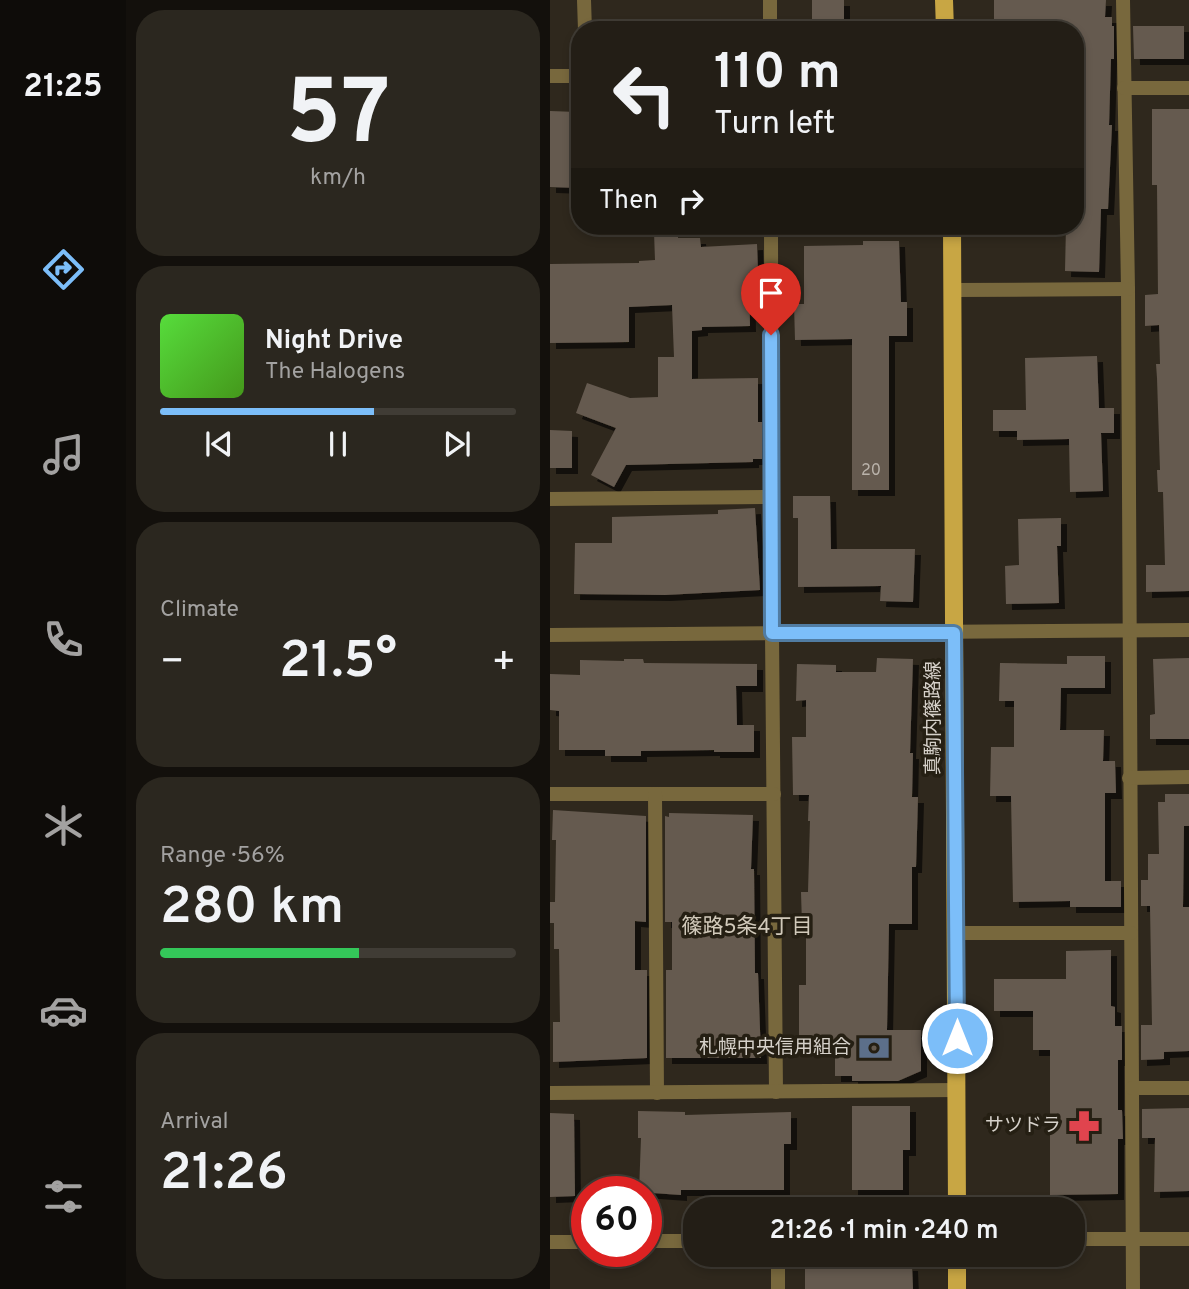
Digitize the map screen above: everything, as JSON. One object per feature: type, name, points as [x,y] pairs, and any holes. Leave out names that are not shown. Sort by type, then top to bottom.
[{"type":"main road","points":[[944,0],[945,21]]},
{"type":"main road","name":"真駒内篠路線","points":[[952,235],[957,1197]]},
{"type":"main road","points":[[957,1267],[957,1289]]},
{"type":"street","points":[[584,0],[585,21]]},
{"type":"street","points":[[770,0],[770,21]]},
{"type":"street","points":[[1123,0],[1128,289],[1133,1289]]},
{"type":"street","points":[[550,76],[571,76]]},
{"type":"street","points":[[1124,88],[1189,88]]},
{"type":"street","points":[[771,235],[776,1092]]},
{"type":"street","points":[[953,290],[1128,289]]},
{"type":"street","points":[[550,499],[771,498]]},
{"type":"street","points":[[550,635],[1189,630]]},
{"type":"street","points":[[1129,778],[1189,777]]},
{"type":"street","points":[[550,794],[774,794]]},
{"type":"street","points":[[655,794],[657,1093]]},
{"type":"street","points":[[956,933],[1131,933]]},
{"type":"street","points":[[1132,1088],[1189,1088]]},
{"type":"street","points":[[550,1093],[957,1090]]},
{"type":"street","points":[[1085,1239],[1189,1239]]},
{"type":"street","points":[[662,1241],[683,1241]]},
{"type":"street","points":[[550,1242],[571,1242]]},
{"type":"street","points":[[778,1267],[778,1289]]},
{"type":"building","points":[[812,0],[844,0],[844,21],[812,21]]},
{"type":"building","points":[[994,0],[1106,0],[1105,17],[1112,17],[1114,26],[1114,59],[1111,59],[1109,125],[1112,125],[1108,209],[1101,209],[1099,272],[1065,271],[1066,235],[1084,235],[1084,21],[994,21]]},
{"type":"building","points":[[1133,26],[1184,26],[1184,59],[1134,59]]},
{"type":"building","points":[[1152,109],[1190,109],[1190,591],[1146,592],[1146,565],[1165,565],[1163,492],[1158,492],[1157,470],[1160,470],[1156,364],[1160,364],[1159,325],[1145,326],[1145,295],[1158,294],[1157,185],[1152,185]]},
{"type":"building","points":[[550,111],[571,112],[571,188],[550,187]]},
{"type":"building","points":[[654,235],[700,238],[701,247],[757,244],[758,271],[749,272],[750,326],[702,327],[702,330],[692,331],[692,379],[758,378],[758,422],[762,422],[762,459],[753,459],[753,462],[626,465],[614,487],[591,475],[616,428],[576,413],[587,383],[630,398],[658,397],[658,357],[674,357],[672,305],[629,307],[629,342],[550,343],[550,264],[639,263],[655,260]]},
{"type":"building","points":[[863,241],[899,241],[901,302],[907,302],[907,336],[889,336],[889,490],[852,490],[852,339],[795,340],[794,304],[804,304],[804,246],[863,245]]},
{"type":"building","points":[[1097,356],[1099,408],[1114,408],[1114,433],[1101,433],[1103,491],[1070,492],[1069,439],[1017,440],[1017,431],[993,431],[993,410],[1026,410],[1025,358]]},
{"type":"building","points":[[550,430],[572,431],[572,468],[550,468]]},
{"type":"building","points":[[793,496],[830,496],[831,549],[915,549],[913,602],[880,601],[881,586],[798,587],[798,518],[793,518]]},
{"type":"building","points":[[755,508],[760,590],[665,595],[574,594],[575,543],[612,543],[612,517],[718,514],[718,510]]},
{"type":"building","points":[[1061,518],[1061,546],[1057,546],[1059,603],[1006,604],[1005,566],[1019,565],[1018,519]]},
{"type":"building","points":[[1067,656],[1105,656],[1105,688],[1061,688],[1060,730],[1104,730],[1103,761],[1115,761],[1116,793],[1105,793],[1105,881],[1121,881],[1121,907],[1070,907],[1070,901],[1013,902],[1011,796],[990,796],[991,747],[1014,747],[1014,701],[999,701],[1000,663],[1067,664]]},
{"type":"building","points":[[877,658],[913,659],[910,753],[913,753],[912,797],[918,797],[916,867],[912,867],[912,924],[889,924],[887,1030],[921,1030],[921,1071],[898,1081],[852,1081],[852,1076],[835,1076],[835,1040],[799,1040],[799,985],[806,985],[806,925],[802,925],[801,892],[808,892],[810,821],[809,795],[793,795],[792,737],[806,737],[806,700],[796,701],[797,664],[836,665],[836,672],[876,672]]},
{"type":"building","points":[[1190,658],[1190,739],[1150,739],[1150,715],[1155,714],[1153,659]]},
{"type":"building","points":[[643,659],[644,663],[757,664],[757,686],[736,686],[737,725],[754,725],[754,752],[641,751],[641,756],[605,756],[605,750],[559,750],[559,711],[550,710],[550,674],[580,675],[580,660]]},
{"type":"building","points":[[1165,794],[1190,794],[1190,826],[1184,826],[1183,907],[1189,907],[1189,1051],[1164,1052],[1164,1059],[1141,1060],[1141,1025],[1152,1025],[1150,906],[1141,906],[1141,880],[1148,880],[1148,854],[1159,854],[1158,802],[1165,802]]},
{"type":"building","points":[[553,810],[646,816],[646,922],[635,921],[635,970],[647,970],[647,1058],[553,1062],[553,1022],[560,1022],[559,949],[554,949],[554,923],[550,923],[550,902],[555,902],[556,840],[552,840]]},
{"type":"building","points":[[669,813],[753,815],[751,869],[754,869],[755,973],[758,973],[761,1058],[666,1058],[666,970],[672,970],[672,922],[665,922],[665,816],[669,817]]},
{"type":"building","points":[[1111,950],[1111,1006],[1115,1007],[1115,1026],[1122,1026],[1122,1060],[1118,1060],[1118,1110],[1122,1110],[1123,1139],[1118,1139],[1118,1194],[1050,1195],[1050,1050],[1033,1050],[1033,1011],[994,1011],[994,979],[1066,979],[1066,951]]},
{"type":"building","points":[[852,1106],[910,1106],[910,1150],[903,1150],[903,1190],[852,1190]]},
{"type":"building","points":[[1190,1108],[1190,1191],[1154,1192],[1155,1138],[1142,1138],[1142,1109]]},
{"type":"building","points":[[638,1111],[685,1112],[685,1115],[791,1112],[791,1144],[784,1144],[784,1190],[681,1190],[681,1195],[662,1194],[662,1176],[640,1176],[641,1138],[638,1138]]},
{"type":"building","points":[[550,1113],[574,1114],[575,1176],[571,1176],[571,1196],[550,1197]]},
{"type":"building","points":[[805,1267],[912,1267],[913,1289],[805,1289]]},
{"type":"place","name":"札幌中央信用組合","points":[[874,1048]]},
{"type":"place","name":"サツドラ","points":[[1084,1126]]},
{"type":"district","name":"篠路5条4丁目","points":[[747,927]]},
{"type":"route","points":[[771,335],[772,633],[954,633],[957,1038]]}]
